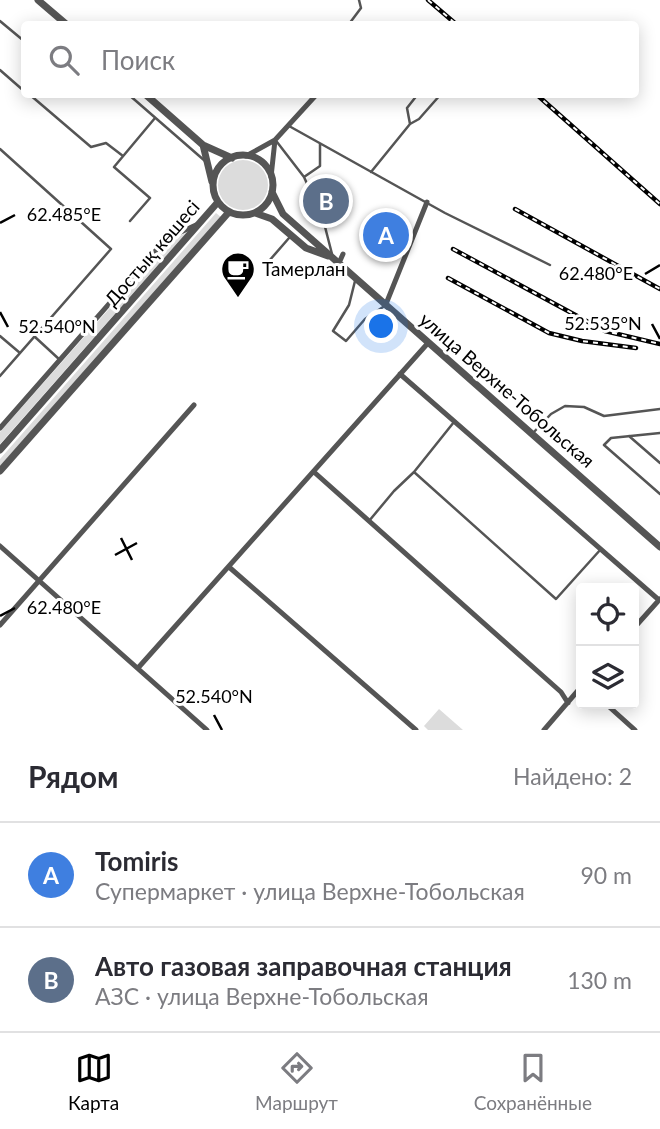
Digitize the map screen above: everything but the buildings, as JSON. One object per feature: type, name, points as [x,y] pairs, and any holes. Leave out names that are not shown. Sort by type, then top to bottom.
[{"type":"street","points":[[38,0],[62,21]]},
{"type":"street","points":[[150,98],[203,145],[232,158],[250,157],[275,140],[314,98]]},
{"type":"street","points":[[271,177],[275,140]]},
{"type":"street","points":[[203,145],[218,202],[229,212]]},
{"type":"street","points":[[250,157],[267,169],[271,177]]},
{"type":"street","points":[[213,186],[219,167],[232,158]]},
{"type":"street","name":"улица Верхне-Тобольская","points":[[271,177],[272,192],[283,214],[660,547]]},
{"type":"street","points":[[255,213],[265,206],[272,192]]},
{"type":"street","name":"Достық көшесі","points":[[0,450],[218,202]]},
{"type":"street","points":[[386,304],[427,202]]},
{"type":"street","name":"улица Верхне-Тобольская","points":[[229,212],[243,215],[255,213],[272,219],[306,248],[336,260]]},
{"type":"street","name":"Достық көшесі","points":[[0,471],[229,212]]},
{"type":"street","points":[[0,429],[166,239],[199,224]]},
{"type":"street","points":[[336,260],[343,254]]},
{"type":"street","points":[[395,265],[402,268]]},
{"type":"street","points":[[138,668],[428,342]]},
{"type":"street","points":[[400,374],[659,599],[639,622]]},
{"type":"street","points":[[0,625],[194,405]]},
{"type":"street","points":[[314,472],[561,692],[568,703]]},
{"type":"street","points":[[0,546],[207,730]]},
{"type":"street","points":[[229,567],[415,730]]},
{"type":"street","points":[[544,730],[576,693]]},
{"type":"street","points":[[612,709],[635,730]]},
{"type":"lane","points":[[351,21],[361,8],[359,0]]},
{"type":"lane","points":[[0,21],[21,38]]},
{"type":"lane","points":[[0,70],[21,88]]},
{"type":"lane","points":[[34,98],[90,147],[106,143],[123,156]]},
{"type":"lane","points":[[132,98],[208,164]]},
{"type":"lane","points":[[410,124],[407,108],[415,98]]},
{"type":"lane","points":[[372,172],[410,124],[419,120],[438,98]]},
{"type":"lane","points":[[130,221],[150,198],[114,167],[155,118]]},
{"type":"lane","points":[[289,126],[427,202],[550,265]]},
{"type":"lane","points":[[275,140],[304,177],[323,219],[336,260]]},
{"type":"lane","points":[[304,177],[320,166],[320,143]]},
{"type":"lane","points":[[0,149],[111,249],[0,376]]},
{"type":"lane","points":[[269,261],[291,235]]},
{"type":"lane","points":[[356,278],[349,305],[333,331],[346,341],[365,319],[386,304]]},
{"type":"lane","points":[[0,336],[20,353]]},
{"type":"lane","points":[[35,337],[60,360]]},
{"type":"lane","points":[[532,434],[551,414],[565,406],[584,407],[604,416],[660,409]]},
{"type":"lane","points":[[369,521],[414,472],[454,421]]},
{"type":"lane","points":[[660,433],[611,438],[604,445],[660,494]]},
{"type":"lane","points":[[629,436],[660,463]]},
{"type":"lane","points":[[414,472],[556,599],[601,549]]},
{"type":"shaded area","points":[[243,160],[261,167],[268,185],[261,203],[243,210],[225,203],[218,185],[225,167]]},
{"type":"shaded area","points":[[216,213],[222,218],[0,466],[0,459]]},
{"type":"shaded area","points":[[186,233],[0,444],[0,432],[169,241]]},
{"type":"shaded area","points":[[439,709],[463,730],[428,730],[424,726]]},
{"type":"railway","points":[[428,0],[452,21]]},
{"type":"railway","points":[[541,98],[660,204]]},
{"type":"railway","points":[[515,209],[660,289]]},
{"type":"railway","points":[[453,249],[605,331],[660,344]]},
{"type":"railway","points":[[448,278],[549,333],[582,341],[636,348]]},
{"type":"place","name":"Авто газовая заправочная станция","points":[[326,201]]},
{"type":"place","name":"Tomiris","points":[[386,235]]},
{"type":"place","name":"Тамерлан","points":[[238,299]]}]
